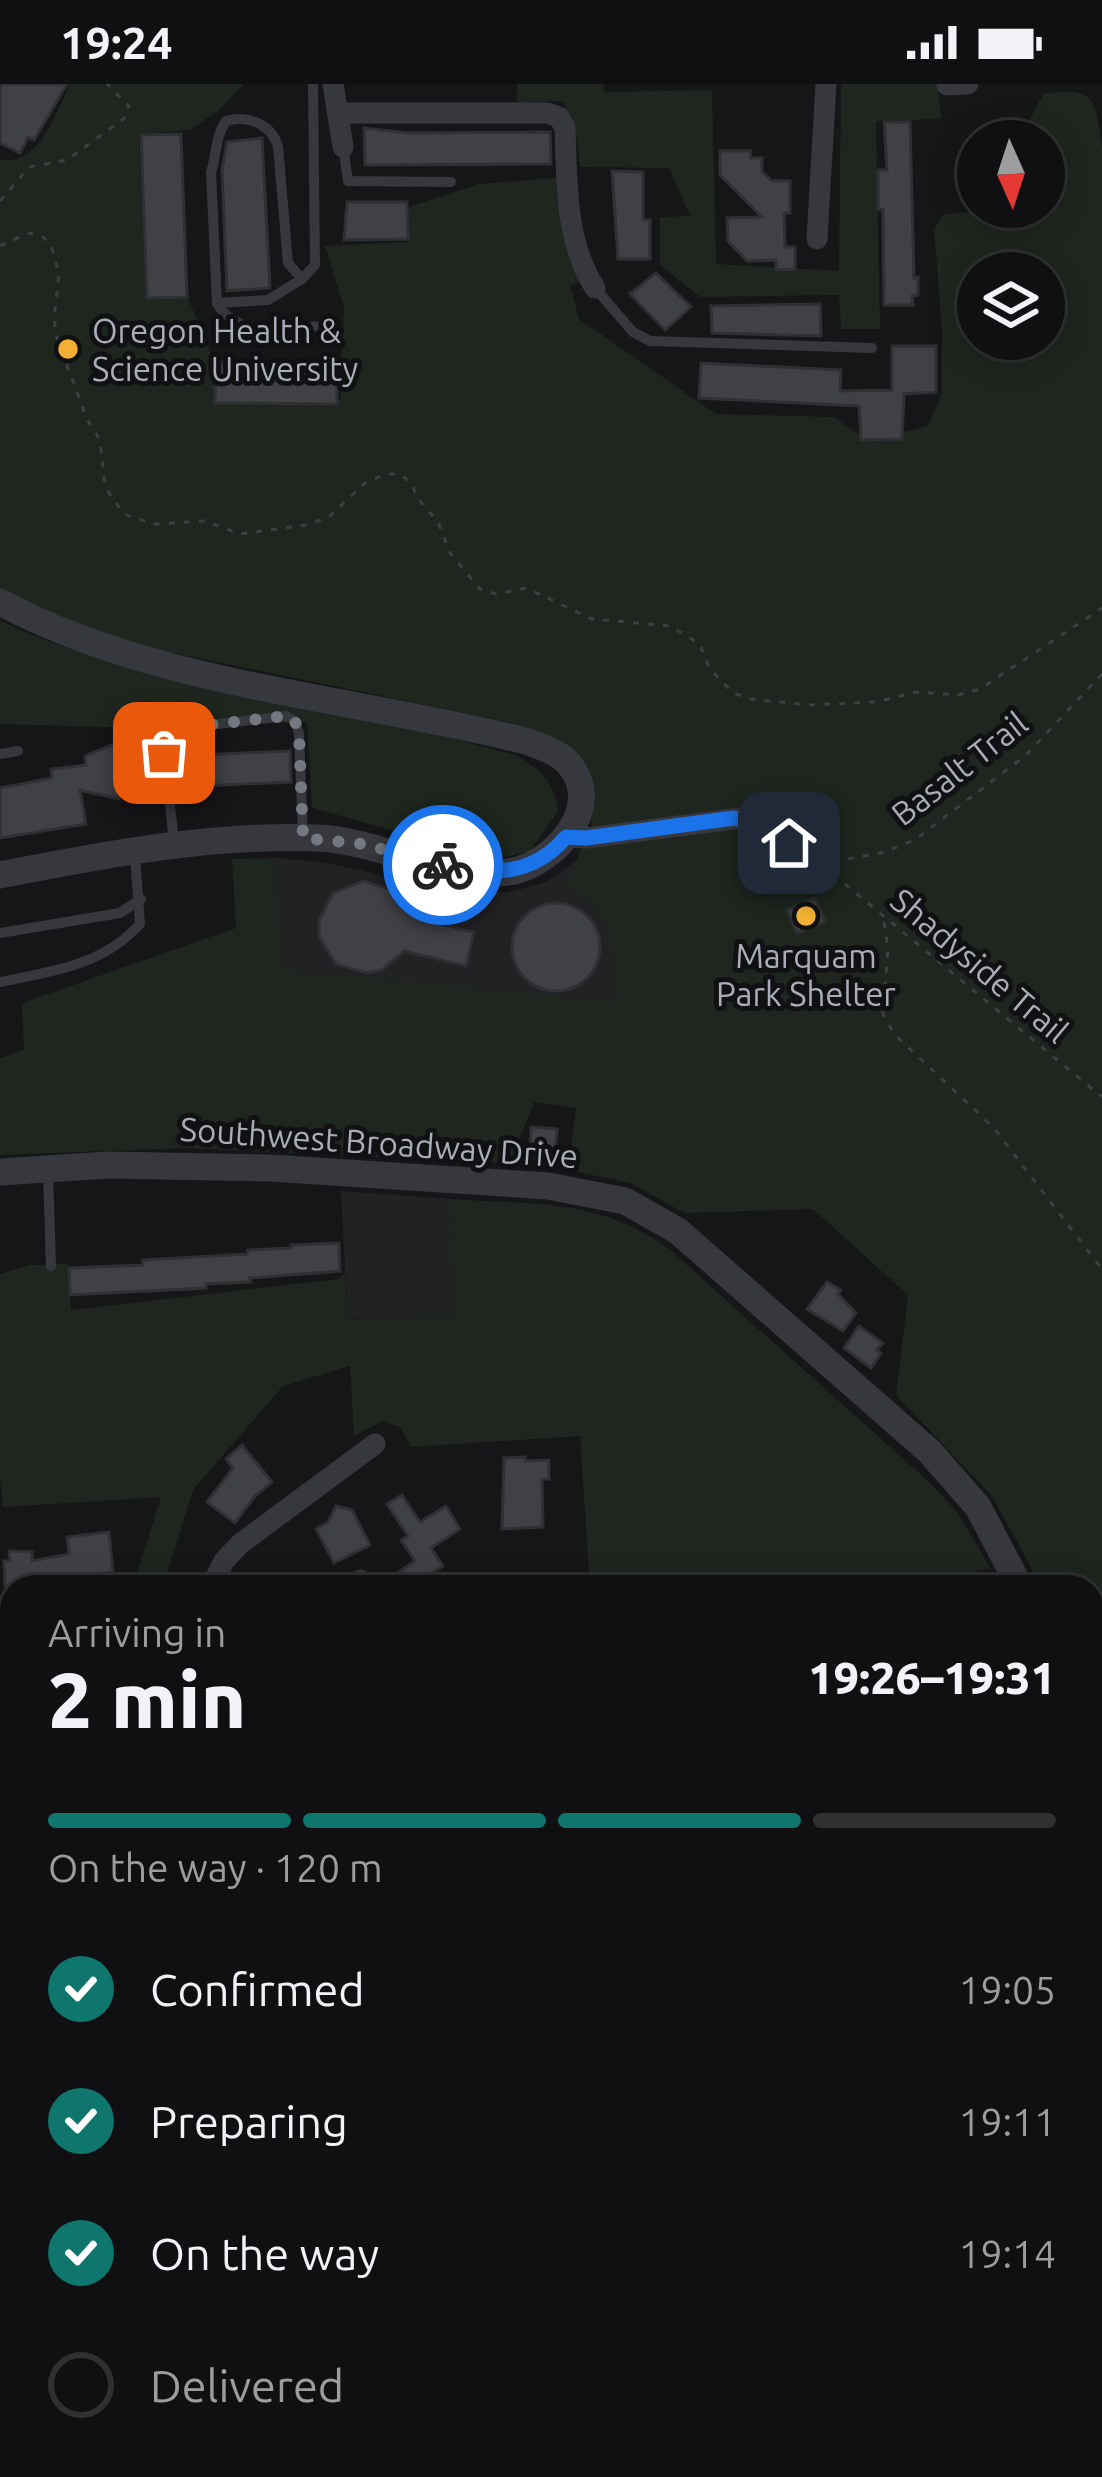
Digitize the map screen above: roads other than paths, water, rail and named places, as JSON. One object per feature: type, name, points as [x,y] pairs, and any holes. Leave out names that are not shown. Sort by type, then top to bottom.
[{"type":"street","points":[[333,84],[343,147]]},
{"type":"street","points":[[817,238],[826,84]]},
{"type":"street","points":[[947,85],[968,84]]},
{"type":"street","points":[[339,113],[548,113],[559,117],[565,128],[570,219],[595,288]]},
{"type":"street","points":[[0,602],[58,631],[154,662],[466,726],[542,747],[565,760],[579,783],[579,810],[566,837],[527,867],[498,873],[363,844],[303,838],[174,845],[0,875]]},
{"type":"street","points":[[566,837],[741,818],[766,828],[827,869]]},
{"type":"street","name":"Southwest Broadway Drive","points":[[0,1172],[171,1165],[440,1178],[581,1189],[641,1207],[726,1270],[930,1452],[978,1507],[1013,1575]]},
{"type":"street","points":[[217,1575],[240,1544],[375,1444]]},
{"type":"lane","points":[[217,303],[268,300],[315,265],[313,84]]},
{"type":"lane","points":[[302,279],[288,262],[276,139],[255,122],[233,119],[220,130],[211,172],[217,303],[233,324],[323,326]]},
{"type":"lane","points":[[343,147],[348,182],[452,182]]},
{"type":"lane","points":[[595,288],[633,332],[650,341],[872,348]]},
{"type":"lane","points":[[174,845],[164,753],[174,729],[286,716],[295,721],[299,734],[303,838]]},
{"type":"lane","points":[[0,754],[18,751]]},
{"type":"lane","points":[[0,982],[80,966],[117,947],[140,924],[135,852]]},
{"type":"lane","points":[[0,933],[120,913],[141,899]]},
{"type":"lane","points":[[48,1167],[51,1266]]},
{"type":"place","name":"Oregon Health & Science University","points":[[68,349]]},
{"type":"place","name":"Marquam Park Shelter","points":[[806,916]]}]
